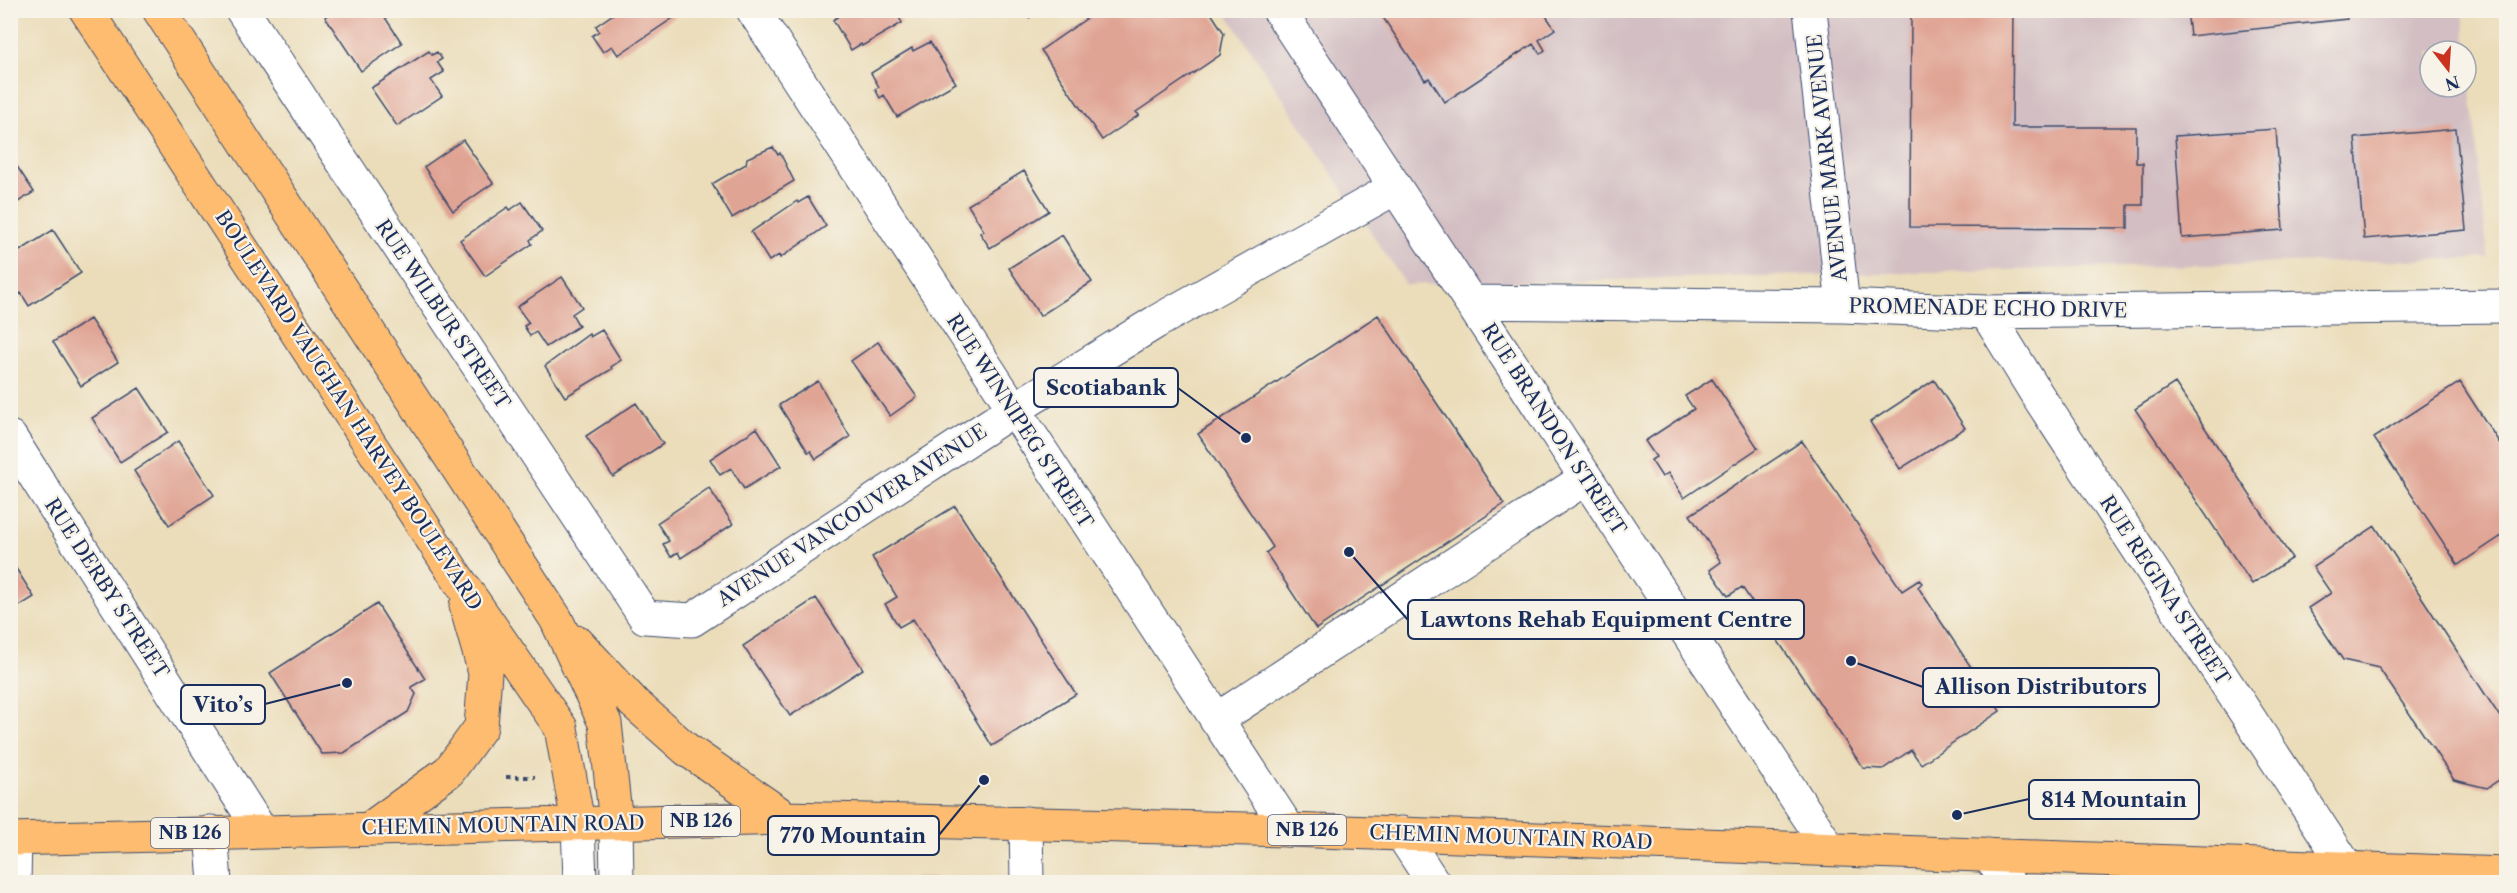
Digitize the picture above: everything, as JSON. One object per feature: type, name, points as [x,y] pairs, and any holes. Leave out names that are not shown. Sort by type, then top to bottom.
[{"type":"main road","name":"BOULEVARD VAUGHAN HARVEY BOULEVARD","points":[[86,10],[459,579],[561,728],[578,823]]},
{"type":"main road","points":[[159,10],[556,619],[605,723],[616,823]]},
{"type":"main road","points":[[369,829],[448,771],[481,726],[485,673],[459,579]]},
{"type":"main road","points":[[556,619],[634,703],[686,749],[786,819]]},
{"type":"main road","name":"CHEMIN MOUNTAIN ROAD","points":[[13,839],[212,832],[786,819],[1401,833],[1829,848],[2348,874],[2506,874]]},
{"type":"street","name":"RUE WILBUR STREET","points":[[242,10],[645,617]]},
{"type":"street","name":"RUE WINNIPEG STREET","points":[[753,10],[1289,830]]},
{"type":"street","name":"RUE BRANDON STREET","points":[[1279,10],[1829,848]]},
{"type":"street","name":"AVENUE MARK AVENUE","points":[[1810,10],[1843,306]]},
{"type":"street","name":"AVENUE VANCOUVER AVENUE","points":[[645,617],[692,620],[1013,410],[1156,322],[1395,188]]},
{"type":"street","name":"PROMENADE ECHO DRIVE","points":[[1470,302],[1843,306],[1986,312],[2506,306]]},
{"type":"street","name":"RUE REGINA STREET","points":[[1986,312],[2036,393],[2348,874]]},
{"type":"street","name":"RUE DERBY STREET","points":[[10,437],[261,831]]},
{"type":"street","points":[[1216,720],[1586,478]]},
{"type":"street","points":[[578,823],[580,882]]},
{"type":"street","points":[[616,823],[616,882]]},
{"type":"street","points":[[1026,823],[1027,882]]},
{"type":"street","points":[[212,832],[215,882]]},
{"type":"street","points":[[1401,833],[1432,882]]},
{"type":"street","points":[[13,839],[14,882]]},
{"type":"street","points":[[1989,855],[2008,882]]},
{"type":"path","points":[[506,777],[542,777]]},
{"type":"shaded area","points":[[1225,11],[2463,11],[2466,39],[2418,39],[2418,99],[2472,99],[2488,258],[1406,285]]},
{"type":"building","points":[[334,10],[380,10],[402,43],[361,71],[325,17]]},
{"type":"building","points":[[619,10],[672,10],[676,16],[618,55],[612,46],[603,52],[592,36],[599,31],[596,26]]},
{"type":"building","points":[[848,10],[895,10],[902,23],[851,50],[833,20]]},
{"type":"building","points":[[1024,10],[1039,10],[1029,18]]},
{"type":"building","points":[[1099,10],[1209,10],[1224,33],[1220,55],[1136,112],[1139,115],[1102,140],[1041,50]]},
{"type":"building","points":[[1378,10],[1542,10],[1555,29],[1539,40],[1545,50],[1540,54],[1533,44],[1445,102],[1429,78],[1425,80]]},
{"type":"building","points":[[1911,10],[2013,10],[2012,127],[2136,127],[2136,163],[2143,163],[2143,205],[2128,205],[2128,228],[1910,227]]},
{"type":"building","points":[[2187,10],[2346,10],[2347,19],[2190,36]]},
{"type":"building","points":[[930,42],[956,83],[897,117],[884,95],[880,98],[875,89],[879,87],[871,73],[912,48],[913,51]]},
{"type":"building","points":[[429,51],[432,55],[437,52],[442,59],[437,62],[444,72],[431,80],[442,96],[397,126],[371,88]]},
{"type":"building","points":[[2276,129],[2283,230],[2182,238],[2175,136]]},
{"type":"building","points":[[2456,129],[2466,230],[2364,239],[2355,138]]},
{"type":"building","points":[[463,140],[493,183],[453,211],[424,167]]},
{"type":"building","points":[[773,147],[778,155],[780,153],[794,181],[732,218],[712,184],[746,164],[747,158]]},
{"type":"building","points":[[10,156],[34,192],[10,207]]},
{"type":"building","points":[[1024,171],[1049,211],[990,248],[980,233],[984,231],[968,205]]},
{"type":"building","points":[[808,197],[826,226],[780,258],[779,255],[769,261],[751,232],[797,201],[798,203]]},
{"type":"building","points":[[522,202],[542,231],[530,240],[532,244],[485,276],[460,240],[508,207],[510,210]]},
{"type":"building","points":[[53,230],[81,273],[29,306],[21,293],[14,297],[10,292],[10,257]]},
{"type":"building","points":[[1062,235],[1092,282],[1040,316],[1009,268]]},
{"type":"building","points":[[562,277],[582,307],[572,314],[579,326],[546,347],[536,332],[530,336],[524,326],[529,323],[517,307]]},
{"type":"building","points":[[1378,315],[1504,504],[1316,629],[1266,553],[1273,547],[1198,434]]},
{"type":"building","points":[[90,319],[118,362],[81,386],[53,342]]},
{"type":"building","points":[[602,330],[621,360],[611,367],[612,369],[565,397],[545,366],[589,334],[590,337]]},
{"type":"building","points":[[878,342],[917,397],[890,416],[851,361]]},
{"type":"building","points":[[1712,379],[1758,448],[1684,498],[1668,473],[1662,477],[1651,460],[1656,457],[1645,441],[1694,409],[1685,396]]},
{"type":"building","points":[[1934,380],[1965,428],[1900,469],[1870,422]]},
{"type":"building","points":[[818,381],[850,437],[816,459],[811,451],[808,452],[779,405]]},
{"type":"building","points":[[2460,382],[2506,453],[2506,533],[2458,565],[2374,438]]},
{"type":"building","points":[[2175,383],[2292,558],[2252,584],[2135,409]]},
{"type":"building","points":[[139,388],[168,432],[120,462],[92,418]]},
{"type":"building","points":[[636,403],[663,444],[613,477],[586,436]]},
{"type":"building","points":[[757,428],[781,466],[744,489],[731,468],[720,475],[710,459]]},
{"type":"building","points":[[178,441],[214,495],[169,525],[134,471]]},
{"type":"building","points":[[1802,441],[1902,591],[1919,580],[1922,583],[1918,587],[2000,711],[1921,764],[1911,750],[1883,769],[1863,768],[1742,587],[1728,596],[1710,570],[1721,562],[1690,515]]},
{"type":"building","points":[[709,488],[733,524],[681,558],[678,552],[671,557],[663,544],[669,541],[657,523]]},
{"type":"building","points":[[955,506],[1076,694],[992,746],[913,619],[899,627],[885,604],[897,597],[872,557]]},
{"type":"building","points":[[2375,526],[2506,726],[2506,775],[2487,788],[2454,780],[2379,668],[2343,660],[2308,608],[2331,593],[2313,567]]},
{"type":"building","points":[[10,559],[34,597],[10,612]]},
{"type":"building","points":[[816,598],[863,669],[790,716],[743,646]]},
{"type":"building","points":[[377,604],[425,679],[411,687],[416,694],[408,712],[344,753],[322,754],[270,673]]},
{"type":"building","points":[[915,877],[941,879],[941,882],[914,882]]},
{"type":"place","name":"Scotiabank","points":[[1246,438]]},
{"type":"place","name":"Lawtons Rehab Equipment Centre","points":[[1349,552]]},
{"type":"place","name":"Allison Distributors","points":[[1851,661]]},
{"type":"place","name":"Vito’s","points":[[347,683]]},
{"type":"place","name":"770 Mountain","points":[[984,780]]},
{"type":"place","name":"814 Mountain","points":[[1957,815]]}]
